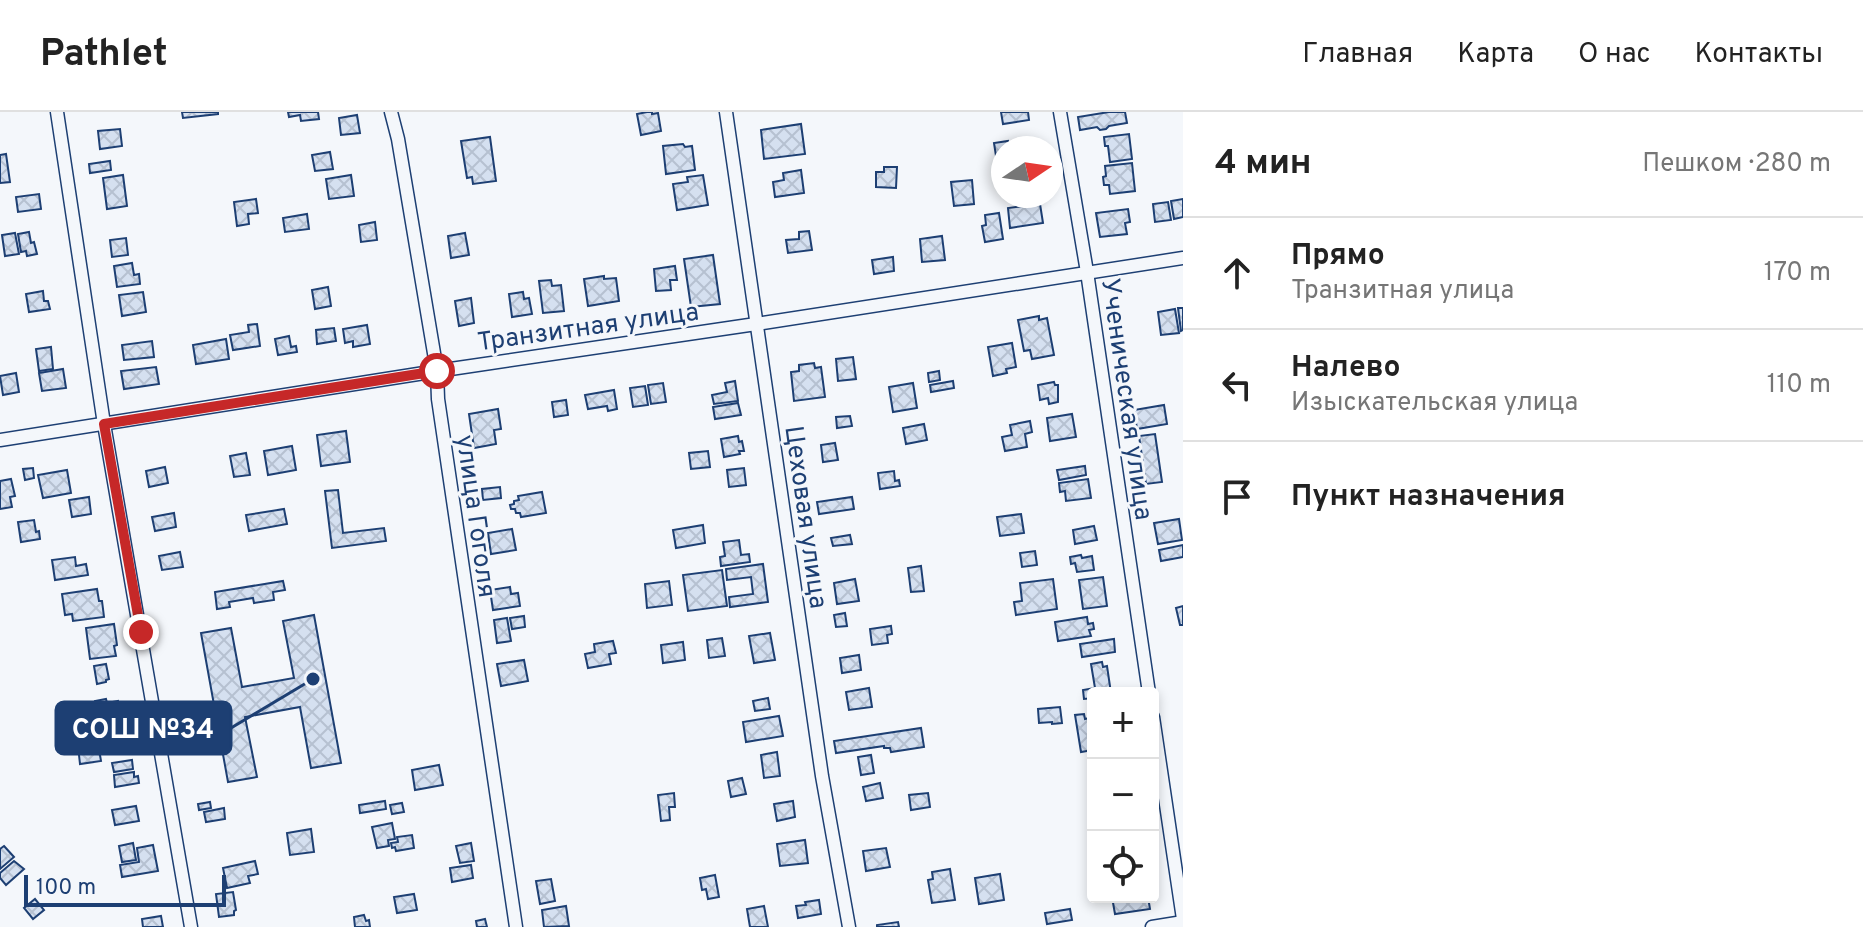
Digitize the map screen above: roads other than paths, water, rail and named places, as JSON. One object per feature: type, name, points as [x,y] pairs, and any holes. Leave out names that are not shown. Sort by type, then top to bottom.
[{"type":"street","points":[[57,112],[104,424],[191,927]]},
{"type":"street","name":"улица Гоголя","points":[[391,112],[437,371],[438,399],[516,927]]},
{"type":"street","name":"Цеховая улица","points":[[726,112],[820,761],[849,927]]},
{"type":"street","name":"Ученическая улица","points":[[1060,112],[1087,272],[1148,687]]},
{"type":"street","name":"Транзитная улица","points":[[0,440],[1183,258]]},
{"type":"street","points":[[1152,927],[1183,920],[1159,758]]},
{"type":"place","name":"СОШ №34","points":[[313,679]]}]
